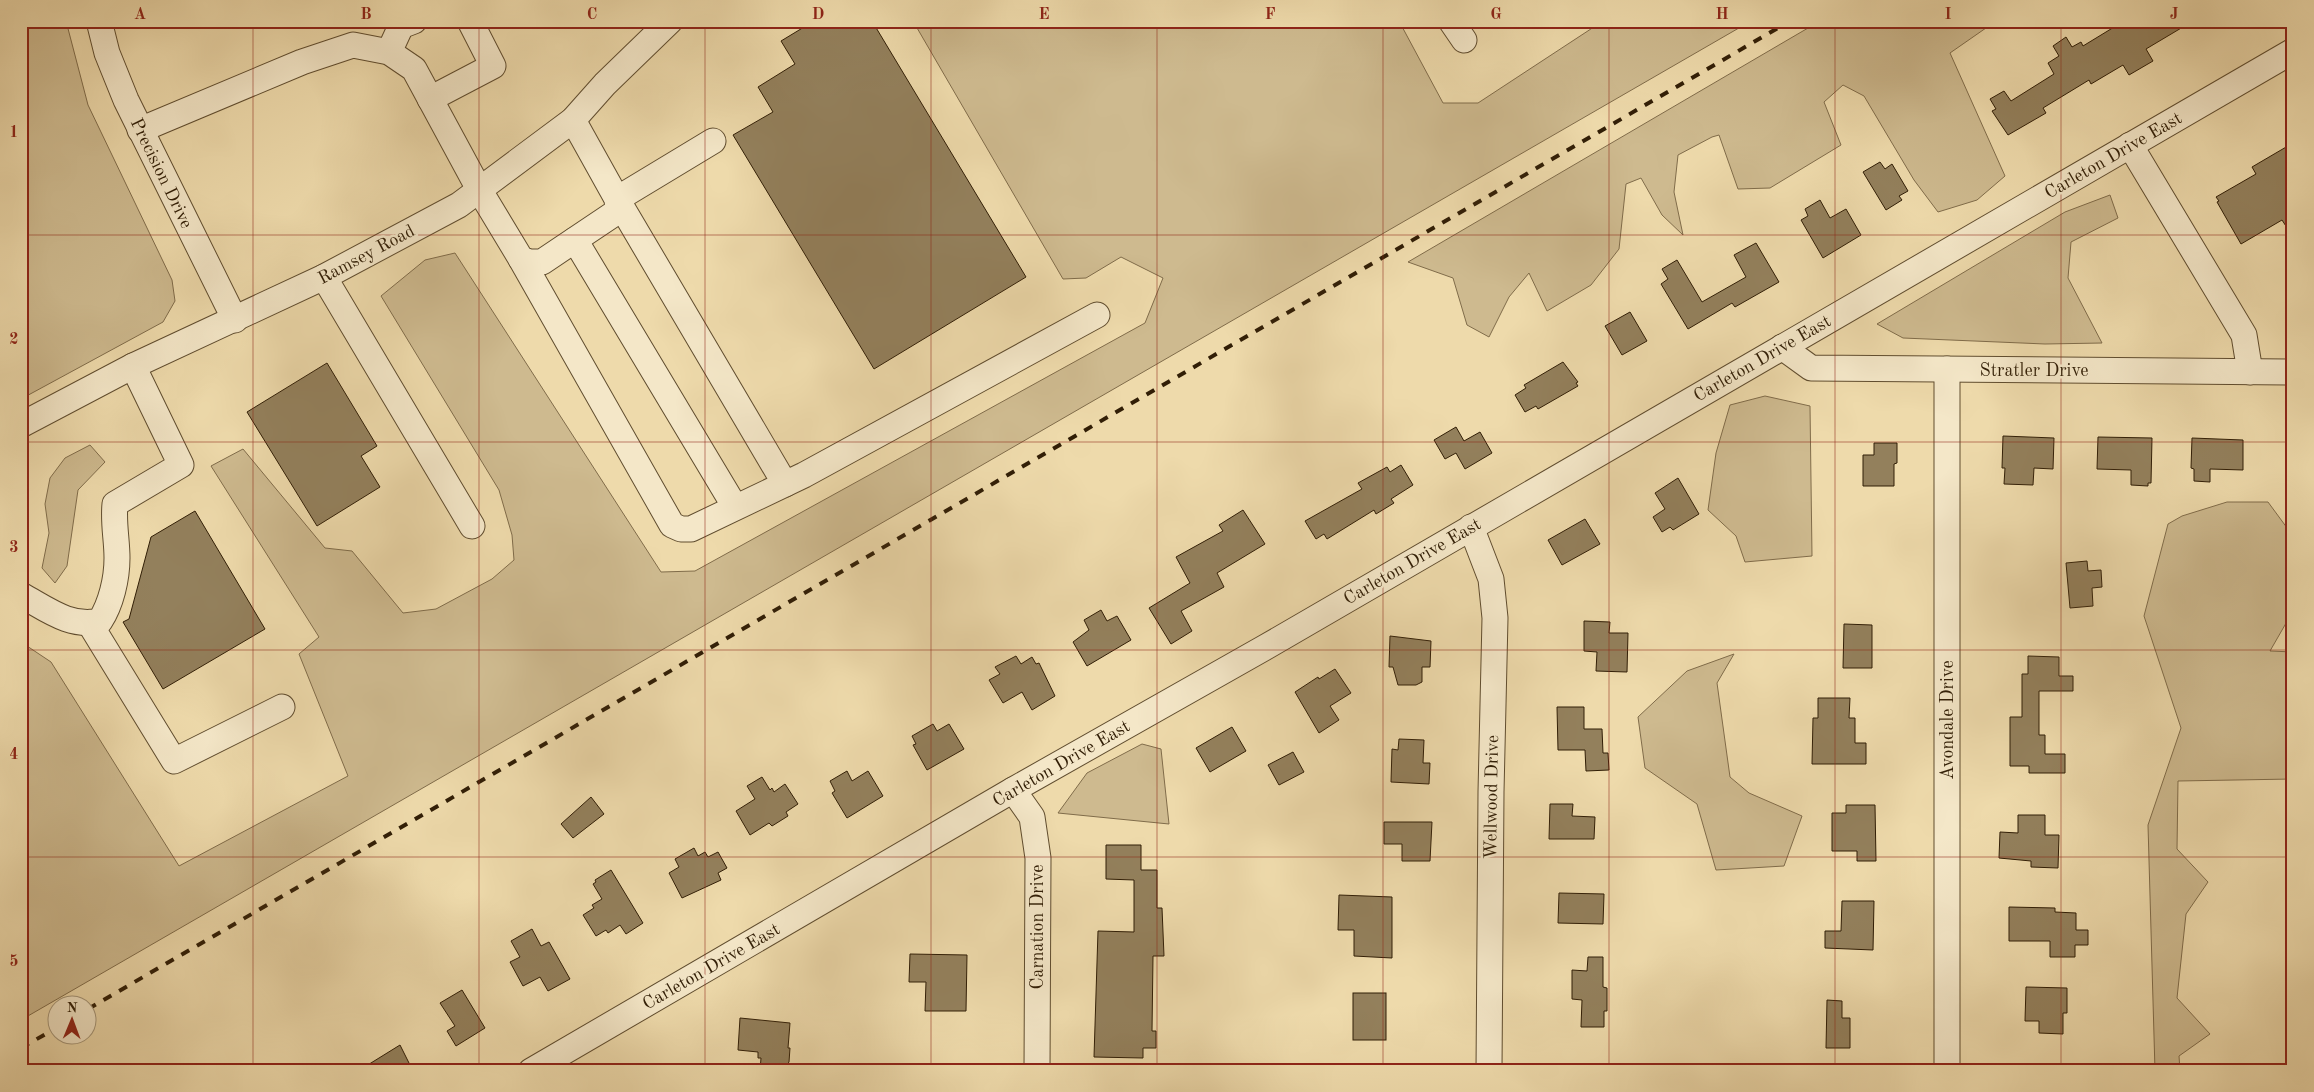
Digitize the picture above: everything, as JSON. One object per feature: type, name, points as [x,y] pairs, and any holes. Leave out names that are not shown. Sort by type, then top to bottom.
[{"type":"street","name":"Precision Drive","points":[[99,21],[107,53],[126,100],[235,320]]},
{"type":"street","points":[[389,52],[401,26],[414,21]]},
{"type":"street","points":[[430,99],[493,66],[470,21]]},
{"type":"street","name":"Ramsey Road","points":[[21,425],[133,366],[235,320],[324,276],[459,205],[573,120],[605,84],[670,21]]},
{"type":"street","points":[[140,130],[302,62],[354,45],[389,52],[414,69],[480,191],[521,259],[672,525],[681,529],[690,529],[784,484],[1097,316]]},
{"type":"street","name":"Carleton Drive East","points":[[531,1071],[566,1062],[1013,790],[1264,648],[2293,51]]},
{"type":"street","points":[[573,120],[617,199],[784,484]]},
{"type":"street","points":[[617,199],[713,141]]},
{"type":"street","points":[[2130,145],[2244,335],[2250,372]]},
{"type":"street","points":[[521,259],[530,262],[542,262],[618,211],[617,199]]},
{"type":"street","points":[[575,240],[735,508]]},
{"type":"street","points":[[324,276],[472,526]]},
{"type":"street","name":"Stratler Drive","points":[[1782,347],[1811,368],[2293,372]]},
{"type":"street","points":[[21,595],[68,621],[90,624],[100,621],[108,610],[117,559],[115,504],[181,465],[133,366]]},
{"type":"street","name":"Avondale Drive","points":[[1947,1071],[1948,369]]},
{"type":"street","name":"Wellwood Drive","points":[[1471,527],[1491,579],[1495,618],[1490,792],[1489,1071]]},
{"type":"street","points":[[90,624],[174,761],[282,707]]},
{"type":"street","name":"Carnation Drive","points":[[1013,790],[1032,818],[1038,858],[1037,1071]]},
{"type":"shaded area","points":[[21,21],[66,21],[88,105],[172,280],[175,301],[163,322],[21,399]]},
{"type":"shaded area","points":[[913,21],[1399,21],[1443,103],[1478,103],[1603,21],[1751,21],[66,994],[48,994],[48,1004],[21,1020],[21,642],[51,662],[179,866],[348,776],[299,654],[319,637],[211,466],[243,449],[325,548],[352,551],[403,613],[436,609],[492,579],[514,560],[512,535],[499,490],[381,296],[425,260],[455,253],[661,572],[695,571],[1145,323],[1163,278],[1121,257],[1086,278],[1063,279]]},
{"type":"shaded area","points":[[1820,21],[1996,21],[1950,53],[2005,176],[1977,200],[1938,212],[1914,180],[1864,96],[1843,85],[1824,102],[1841,145],[1770,188],[1738,189],[1719,135],[1678,155],[1674,192],[1683,235],[1662,215],[1641,178],[1626,184],[1619,249],[1591,285],[1547,311],[1529,273],[1509,297],[1489,337],[1467,325],[1453,278],[1408,262]]},
{"type":"shaded area","points":[[2110,195],[2118,218],[2071,242],[2068,278],[2102,343],[2045,344],[1903,338],[1877,324],[2065,212]]},
{"type":"shaded area","points":[[1765,396],[1810,406],[1812,556],[1745,562],[1736,536],[1708,510],[1716,453],[1730,405]]},
{"type":"shaded area","points":[[90,445],[105,462],[78,490],[67,566],[55,583],[42,568],[49,533],[45,504],[50,478],[65,458]]},
{"type":"shaded area","points":[[2227,502],[2268,502],[2293,536],[2293,611],[2270,651],[2293,652],[2293,779],[2178,781],[2177,849],[2208,882],[2186,914],[2177,998],[2210,1034],[2179,1056],[2180,1071],[2155,1071],[2148,825],[2181,728],[2144,616],[2168,524],[2182,516]]},
{"type":"shaded area","points":[[1734,654],[1717,683],[1730,777],[1749,793],[1802,816],[1784,866],[1716,870],[1697,804],[1645,768],[1638,717],[1687,671]]},
{"type":"shaded area","points":[[1142,744],[1161,749],[1169,824],[1058,813],[1087,773]]},
{"type":"building","points":[[814,21],[872,21],[1026,277],[874,369],[733,135],[773,112],[758,87],[795,64],[781,41]]},
{"type":"building","points":[[2124,21],[2193,21],[2146,49],[2153,61],[2129,75],[2123,65],[2091,84],[2089,80],[2043,108],[2046,113],[2008,135],[1992,111],[1996,109],[1990,99],[2004,91],[2011,101],[2054,74],[2048,63],[2059,56],[2053,46],[2066,37],[2072,47],[2081,42],[2083,46]]},
{"type":"building","points":[[2293,143],[2293,237],[2282,220],[2241,244],[2216,197],[2256,174],[2252,167]]},
{"type":"building","points":[[1880,162],[1885,169],[1892,164],[1908,191],[1899,196],[1902,200],[1886,210],[1863,172]]},
{"type":"building","points":[[1820,200],[1830,218],[1846,209],[1861,235],[1823,258],[1801,220],[1808,216],[1805,209]]},
{"type":"building","points":[[1756,243],[1779,282],[1735,307],[1732,303],[1688,329],[1661,284],[1668,279],[1662,269],[1677,260],[1702,302],[1746,277],[1734,255]]},
{"type":"building","points":[[1630,312],[1647,341],[1622,355],[1605,326]]},
{"type":"building","points":[[1563,362],[1578,382],[1576,383],[1578,386],[1538,409],[1536,406],[1525,412],[1515,395],[1526,388],[1524,385]]},
{"type":"building","points":[[327,363],[377,446],[361,456],[380,487],[317,526],[247,412]]},
{"type":"building","points":[[1456,427],[1464,441],[1480,432],[1492,453],[1465,469],[1456,453],[1445,459],[1434,440]]},
{"type":"building","points":[[2003,436],[2054,438],[2053,469],[2034,468],[2033,485],[2004,484],[2005,468],[2002,468]]},
{"type":"building","points":[[2098,437],[2152,438],[2151,483],[2148,483],[2148,486],[2131,485],[2131,470],[2097,469]]},
{"type":"building","points":[[2192,438],[2243,440],[2243,470],[2210,469],[2210,482],[2194,481],[2194,469],[2191,468]]},
{"type":"building","points":[[1874,443],[1897,443],[1897,463],[1894,464],[1894,486],[1863,486],[1863,455],[1874,455]]},
{"type":"building","points":[[1401,465],[1413,485],[1391,499],[1394,503],[1376,514],[1374,510],[1327,539],[1324,534],[1316,539],[1305,521],[1362,489],[1358,483],[1387,467],[1390,472]]},
{"type":"building","points":[[1678,478],[1699,514],[1673,530],[1670,527],[1662,532],[1653,517],[1665,509],[1655,493]]},
{"type":"building","points":[[1243,510],[1265,544],[1217,573],[1224,587],[1181,611],[1192,631],[1171,644],[1149,608],[1190,583],[1176,557],[1223,531],[1219,525]]},
{"type":"building","points":[[195,511],[265,629],[163,689],[123,622],[129,619],[151,537]]},
{"type":"building","points":[[1585,519],[1600,544],[1562,565],[1548,540]]},
{"type":"building","points":[[2087,561],[2088,571],[2101,570],[2102,587],[2092,588],[2093,606],[2070,608],[2066,563]]},
{"type":"building","points":[[1101,610],[1107,621],[1117,616],[1131,640],[1087,666],[1073,642],[1089,630],[1084,620]]},
{"type":"building","points":[[1584,621],[1610,622],[1609,633],[1628,633],[1627,672],[1596,671],[1597,652],[1584,651]]},
{"type":"building","points":[[1844,624],[1872,625],[1872,668],[1843,668]]},
{"type":"building","points":[[1390,636],[1431,641],[1430,667],[1422,667],[1422,682],[1416,685],[1398,685],[1393,667],[1389,667]]},
{"type":"building","points":[[1016,656],[1021,664],[1032,657],[1036,664],[1039,663],[1055,696],[1032,710],[1022,692],[1003,703],[989,680],[1000,674],[995,667]]},
{"type":"building","points":[[2028,656],[2059,657],[2059,676],[2073,676],[2073,691],[2039,691],[2039,735],[2045,735],[2045,754],[2065,754],[2065,773],[2029,773],[2029,766],[2010,766],[2010,717],[2022,717],[2022,674],[2028,674]]},
{"type":"building","points":[[1335,669],[1351,693],[1330,706],[1339,720],[1319,733],[1295,692],[1318,677],[1319,679]]},
{"type":"building","points":[[1818,698],[1850,698],[1849,718],[1855,718],[1855,743],[1866,743],[1866,764],[1812,764],[1813,718],[1818,718]]},
{"type":"building","points":[[1557,707],[1584,707],[1584,729],[1602,729],[1603,753],[1608,753],[1609,770],[1586,771],[1585,750],[1558,750]]},
{"type":"building","points":[[933,724],[937,731],[949,724],[964,749],[927,770],[913,745],[916,744],[912,736]]},
{"type":"building","points":[[1232,727],[1246,751],[1210,772],[1196,748]]},
{"type":"building","points":[[1399,739],[1424,740],[1423,763],[1430,763],[1429,784],[1391,782],[1392,749],[1398,750]]},
{"type":"building","points":[[1293,752],[1304,772],[1279,785],[1268,765]]},
{"type":"building","points":[[847,771],[852,781],[868,771],[883,796],[847,818],[832,793],[835,791],[830,781]]},
{"type":"building","points":[[762,777],[770,790],[772,788],[774,792],[785,784],[798,804],[786,812],[788,816],[772,826],[769,823],[750,835],[736,811],[755,799],[747,786]]},
{"type":"building","points":[[591,797],[604,814],[573,838],[561,824]]},
{"type":"building","points":[[1550,804],[1573,804],[1572,816],[1595,817],[1594,839],[1549,839]]},
{"type":"building","points":[[1846,805],[1875,805],[1876,861],[1857,861],[1857,851],[1832,851],[1832,813],[1846,813]]},
{"type":"building","points":[[2018,815],[2045,815],[2045,835],[2059,835],[2058,868],[2031,867],[2031,861],[1999,858],[2000,832],[2018,833]]},
{"type":"building","points":[[1384,822],[1432,822],[1430,861],[1402,861],[1402,844],[1384,844]]},
{"type":"building","points":[[1106,845],[1141,845],[1141,870],[1157,870],[1157,908],[1162,908],[1164,956],[1153,956],[1152,1031],[1156,1031],[1156,1048],[1143,1048],[1143,1058],[1094,1057],[1098,931],[1134,932],[1134,880],[1106,879]]},
{"type":"building","points":[[694,848],[698,856],[705,852],[708,857],[718,852],[727,868],[718,873],[721,880],[682,898],[669,873],[679,867],[675,859]]},
{"type":"building","points":[[611,870],[643,923],[626,934],[620,925],[608,933],[606,930],[596,936],[583,915],[594,908],[592,905],[602,899],[593,884],[596,882],[595,880]]},
{"type":"building","points":[[1559,893],[1604,894],[1603,924],[1558,923]]},
{"type":"building","points":[[1339,895],[1392,897],[1392,958],[1354,956],[1354,930],[1338,930]]},
{"type":"building","points":[[1842,901],[1874,901],[1873,950],[1825,948],[1825,931],[1841,931]]},
{"type":"building","points":[[2009,907],[2055,908],[2055,912],[2076,913],[2076,930],[2088,930],[2088,945],[2075,945],[2075,957],[2050,957],[2050,941],[2009,941]]},
{"type":"building","points":[[532,929],[541,946],[549,942],[570,979],[548,991],[540,977],[523,986],[510,962],[520,957],[511,941]]},
{"type":"building","points":[[910,954],[967,955],[966,1011],[925,1011],[926,982],[909,982]]},
{"type":"building","points":[[1588,957],[1603,957],[1603,987],[1607,988],[1607,1011],[1604,1011],[1604,1027],[1581,1027],[1582,1000],[1572,999],[1572,970],[1587,971]]},
{"type":"building","points":[[2026,987],[2067,988],[2067,1013],[2063,1013],[2063,1034],[2039,1033],[2039,1021],[2025,1021]]},
{"type":"building","points":[[462,990],[485,1028],[456,1046],[447,1031],[455,1026],[440,1003]]},
{"type":"building","points":[[1353,993],[1386,993],[1386,1040],[1353,1040]]},
{"type":"building","points":[[1827,1000],[1842,1001],[1842,1018],[1850,1018],[1850,1048],[1826,1048]]},
{"type":"building","points":[[740,1018],[790,1023],[789,1062],[782,1071],[760,1071],[761,1058],[758,1058],[758,1052],[738,1050]]},
{"type":"building","points":[[400,1045],[413,1071],[358,1071]]},
{"type":"railway","points":[[98,1003],[1790,21]]},
{"type":"railway","points":[[21,1048],[48,1033]]}]
